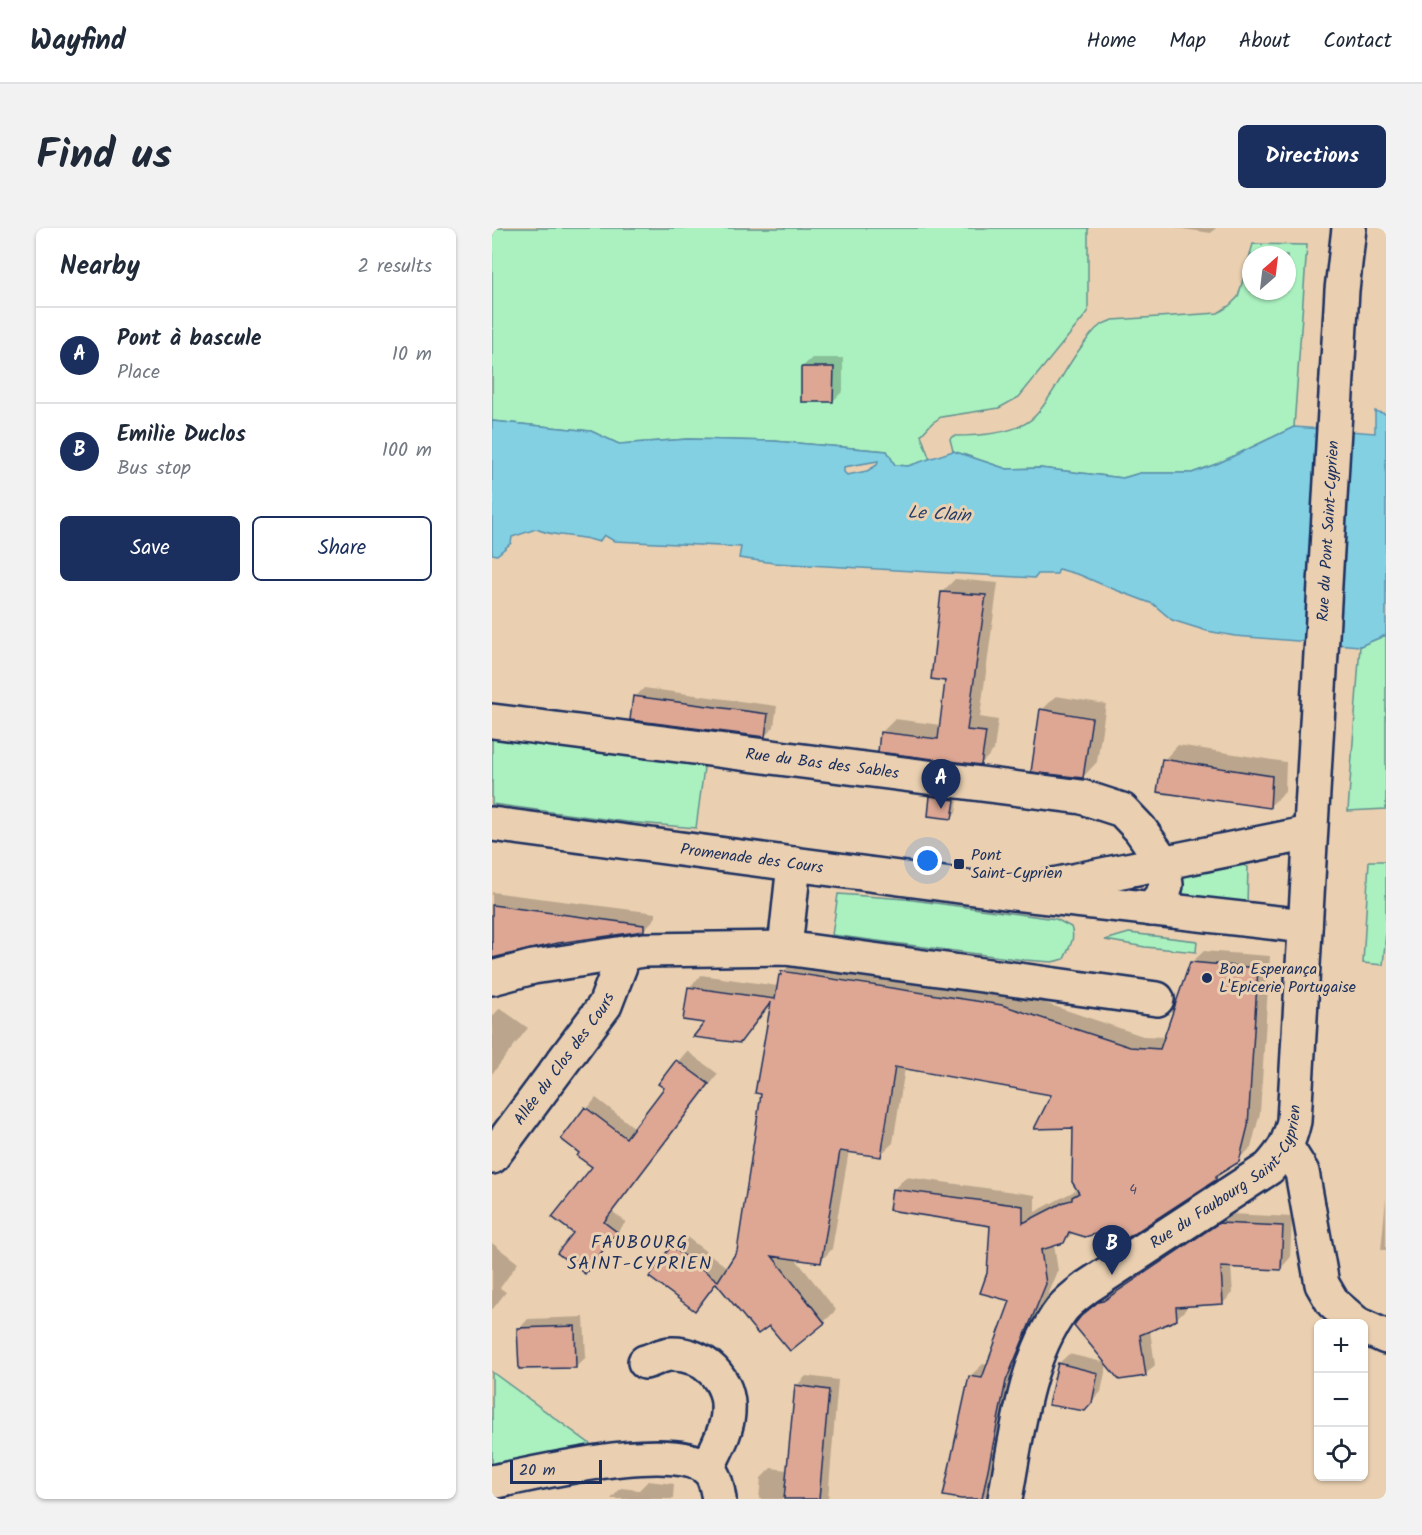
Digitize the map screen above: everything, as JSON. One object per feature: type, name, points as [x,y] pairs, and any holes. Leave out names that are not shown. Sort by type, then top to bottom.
[{"type":"street","name":"Rue du Pont Saint-Cyprien","points":[[1310,833],[1342,290],[1349,228]]},
{"type":"street","name":"Rue du Bas des Sables","points":[[492,721],[1082,797],[1122,810],[1140,829],[1163,862]]},
{"type":"street","name":"Promenade des Cours","points":[[492,824],[1012,893],[1305,926]]},
{"type":"street","name":"Promenade des Cours","points":[[1012,893],[1310,833]]},
{"type":"street","name":"Rue du Faubourg Saint-Cyprien","points":[[1005,1499],[1026,1392],[1046,1336],[1063,1308],[1087,1287],[1269,1168],[1287,1148],[1294,1120],[1310,833]]},
{"type":"street","points":[[1151,909],[1164,893],[1166,885],[1163,862]]},
{"type":"street","points":[[785,948],[794,864]]},
{"type":"street","points":[[492,978],[533,967],[645,950],[785,948],[1157,999]]},
{"type":"street","name":"Allée du Clos des Cours","points":[[492,1157],[605,1005],[620,966],[622,954]]},
{"type":"street","points":[[1287,1148],[1302,1172],[1322,1284],[1333,1304],[1351,1319]]},
{"type":"street","points":[[1368,1329],[1386,1337]]},
{"type":"street","points":[[645,1362],[670,1354],[694,1358],[710,1367],[721,1381],[728,1400],[727,1421],[707,1468]]},
{"type":"street","points":[[492,1482],[602,1460],[664,1457],[687,1460],[707,1468],[715,1481],[719,1499]]},
{"type":"green space","points":[[492,228],[1088,228],[1088,312],[1019,397],[999,408],[941,417],[932,423],[921,435],[930,460],[908,466],[895,465],[887,451],[774,441],[688,439],[619,444],[591,431],[492,421]]},
{"type":"green space","points":[[1253,244],[1307,245],[1294,427],[1219,463],[1192,473],[1140,473],[1123,478],[1040,468],[1007,469],[953,451],[950,439],[953,436],[997,433],[1029,421],[1042,407],[1082,346],[1102,324],[1113,320],[1218,313],[1238,297],[1242,283],[1242,300],[1296,300],[1296,246],[1252,246]]},
{"type":"green space","points":[[1386,635],[1386,809],[1348,811],[1360,646]]},
{"type":"green space","points":[[492,731],[705,760],[696,828],[627,822],[492,804]]},
{"type":"green space","points":[[1369,861],[1386,861],[1386,933],[1383,965],[1363,963]]},
{"type":"green space","points":[[1235,862],[1248,867],[1247,905],[1175,893],[1175,871]]},
{"type":"green space","points":[[838,894],[905,899],[1056,919],[1071,927],[1072,939],[1064,959],[1052,962],[832,935]]},
{"type":"green space","points":[[1129,933],[1197,941],[1196,952],[1105,940]]},
{"type":"green space","points":[[492,1372],[597,1449],[492,1474]]},
{"type":"water","name":"Le Clain","points":[[1375,411],[1386,414],[1386,635],[1360,646],[1235,636],[1207,631],[1172,620],[1153,604],[1059,569],[1057,574],[1038,574],[1035,578],[774,563],[739,558],[741,547],[614,541],[604,535],[599,542],[551,534],[536,529],[512,537],[511,543],[497,555],[492,554],[492,421],[591,431],[619,444],[688,439],[774,441],[887,451],[895,465],[908,466],[953,451],[1007,469],[1040,468],[1123,478],[1140,473],[1192,473],[1219,463],[1294,427],[1375,433]],"holes":[[[878,461],[877,465],[867,471],[847,475],[844,472],[844,467]]]},
{"type":"building","points":[[801,367],[834,367],[833,402],[801,402]]},
{"type":"building","points":[[941,592],[986,595],[967,730],[986,732],[981,765],[878,752],[880,732],[938,739],[945,681],[931,679]]},
{"type":"building","points":[[633,696],[768,714],[765,737],[630,720]]},
{"type":"building","points":[[1040,709],[1092,718],[1083,778],[1031,772]]},
{"type":"building","points":[[1162,759],[1272,776],[1270,808],[1157,792]]},
{"type":"building","points":[[930,796],[955,800],[952,819],[928,816]]},
{"type":"building","points":[[492,905],[644,925],[644,931],[558,943],[492,958]]},
{"type":"building","points":[[1190,962],[1258,968],[1248,1126],[1239,1162],[1216,1176],[1216,1180],[1112,1248],[1102,1232],[1085,1237],[1069,1232],[1064,1243],[1041,1250],[1046,1284],[1006,1381],[982,1499],[943,1496],[969,1376],[982,1378],[1010,1301],[980,1293],[987,1273],[990,1226],[889,1210],[892,1189],[1023,1206],[1023,1223],[1072,1200],[1072,1197],[1079,1193],[1072,1182],[1073,1128],[1034,1129],[1051,1095],[895,1067],[881,1157],[840,1151],[821,1263],[772,1256],[825,1323],[790,1351],[769,1326],[758,1334],[716,1283],[695,1311],[649,1277],[671,1246],[718,1281],[737,1251],[761,1094],[755,1093],[771,1002],[740,1043],[693,1037],[704,1023],[683,1020],[688,987],[775,999],[781,971],[1002,1005],[1130,1047],[1160,1049]]},
{"type":"building","points":[[676,1060],[709,1084],[604,1222],[617,1232],[585,1274],[557,1253],[573,1233],[552,1217],[592,1167],[577,1156],[579,1153],[561,1139],[585,1107],[626,1138],[664,1088],[658,1084]]},
{"type":"building","points":[[1219,1223],[1283,1226],[1281,1270],[1221,1267],[1223,1304],[1176,1307],[1177,1320],[1140,1335],[1146,1376],[1119,1380],[1074,1325],[1098,1302],[1103,1301]]},
{"type":"building","points":[[575,1326],[576,1368],[519,1369],[517,1328]]},
{"type":"building","points":[[1058,1363],[1098,1373],[1092,1403],[1085,1411],[1048,1405]]},
{"type":"building","points":[[795,1385],[829,1390],[819,1499],[784,1499]]},
{"type":"place","name":"Pont à bascule","points":[[941,809]]},
{"type":"place","name":"Pont Saint-Cyprien","points":[[959,864]]},
{"type":"place","name":"Boa Esperança L'Epicerie Portugaise","points":[[1207,978]]},
{"type":"place","name":"Emilie Duclos","points":[[1112,1275]]},
{"type":"district","name":"FAUBOURG SAINT-CYPRIEN","points":[[640,1253]]}]
